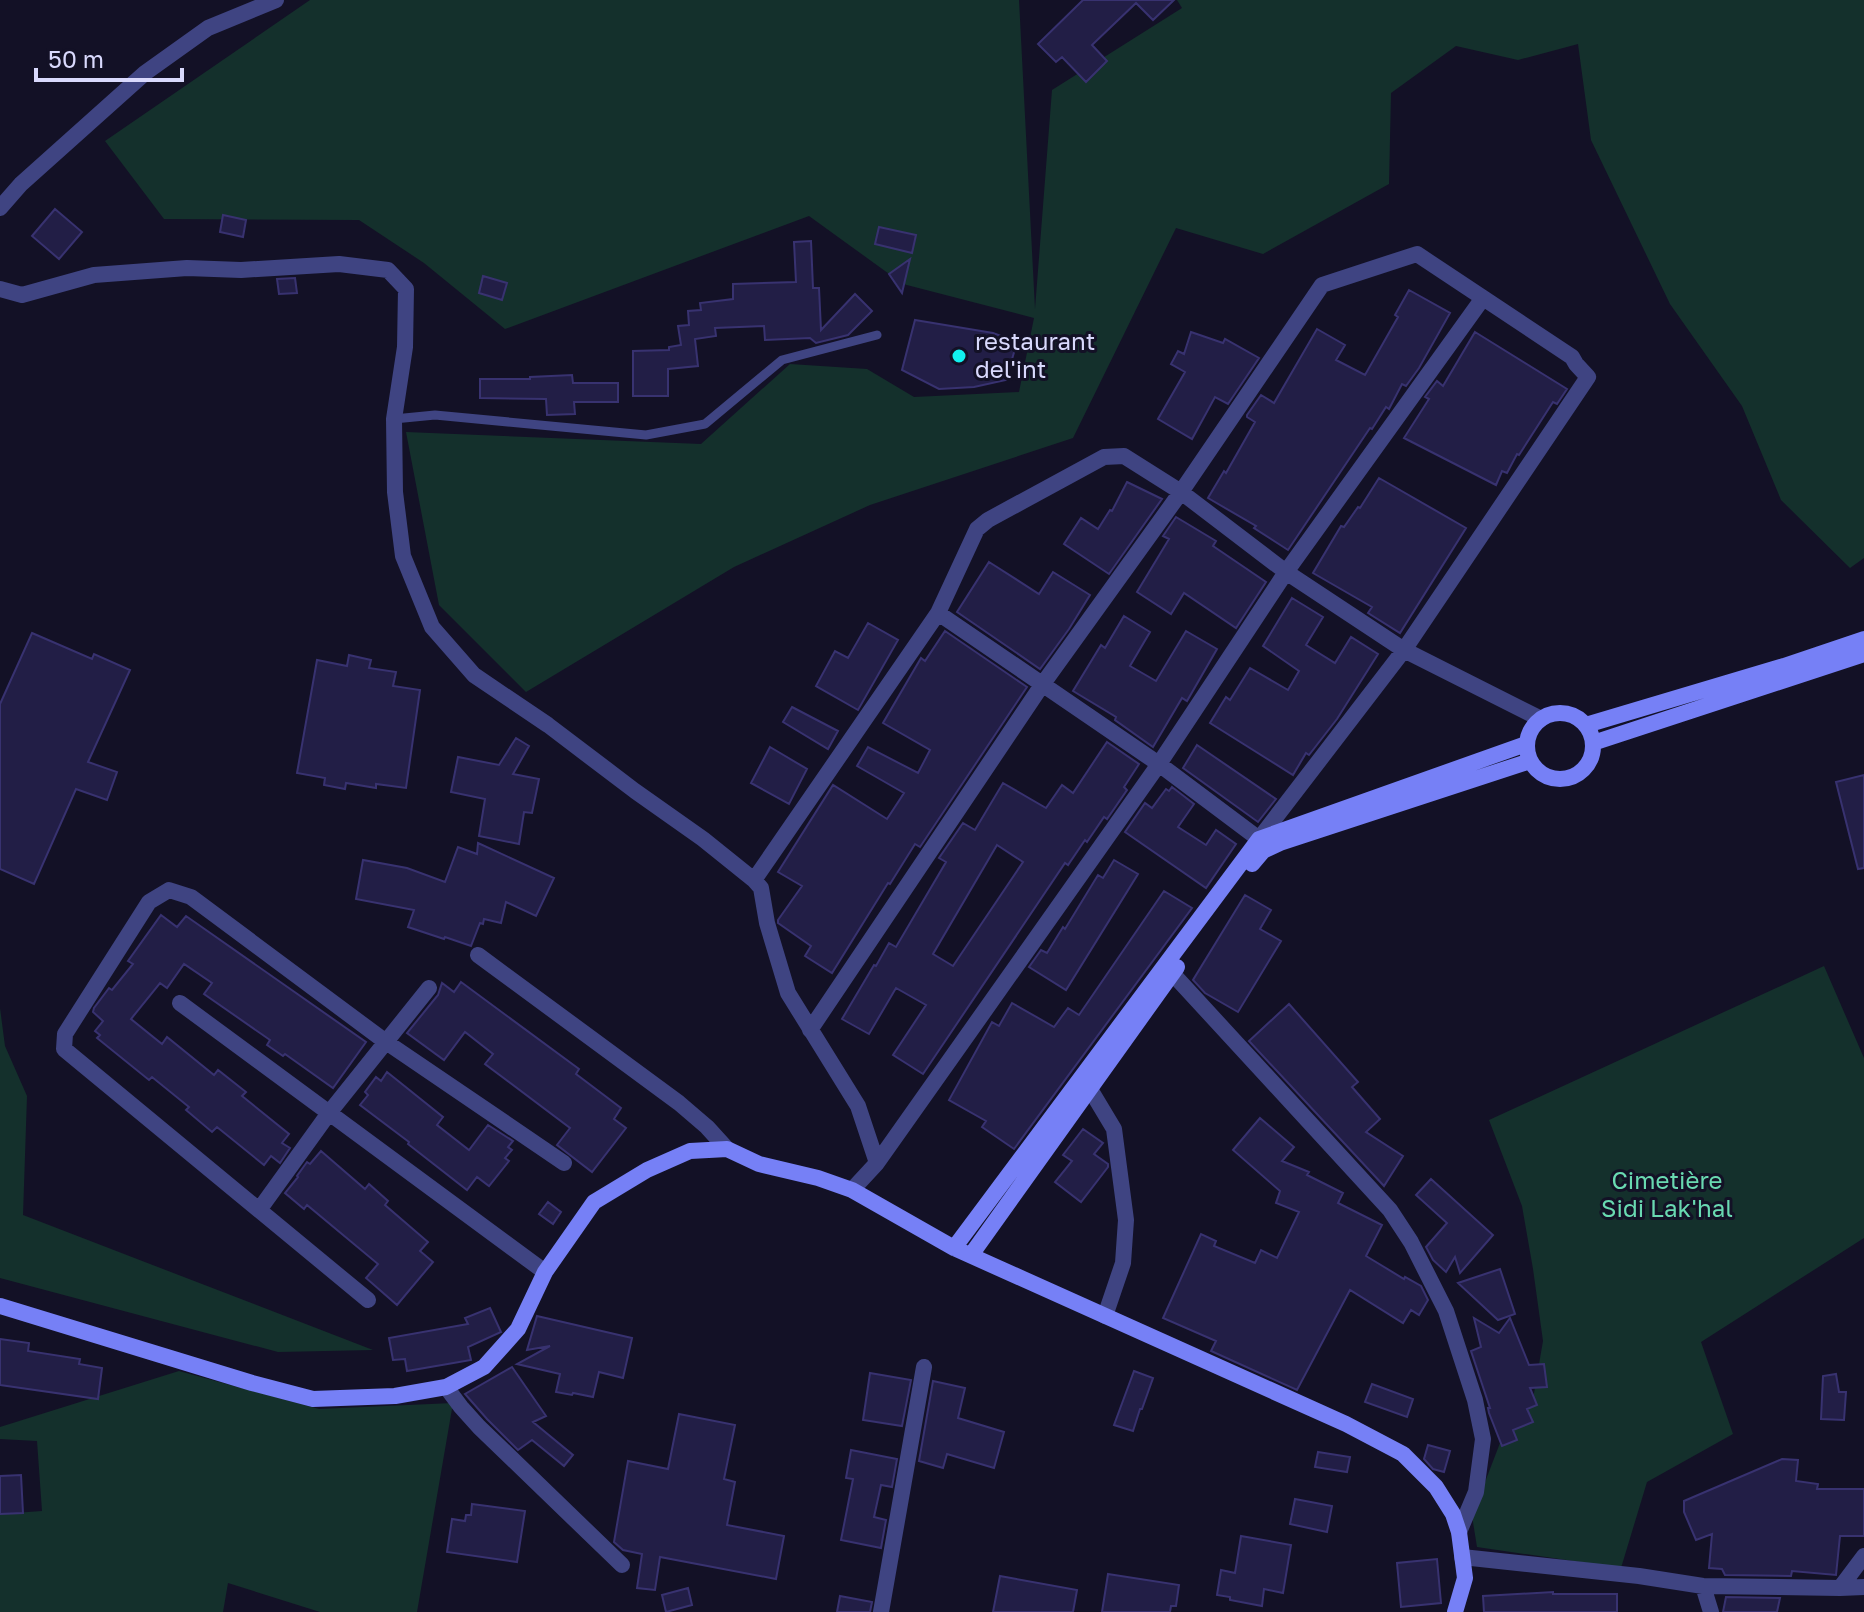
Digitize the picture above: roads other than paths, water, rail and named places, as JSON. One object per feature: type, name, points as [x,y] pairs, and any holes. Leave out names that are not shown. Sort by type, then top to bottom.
[{"type":"main road","points":[[1586,725],[1864,639]]},
{"type":"main road","points":[[1593,743],[1864,654]]},
{"type":"main road","points":[[1556,713],[1572,715],[1586,725],[1593,743],[1591,758],[1583,771],[1569,778],[1554,779],[1540,773],[1530,761],[1526,744],[1531,730],[1541,719],[1556,713]]},
{"type":"main road","points":[[954,1248],[1259,839],[1526,744]]},
{"type":"main road","points":[[971,1255],[1263,851],[1296,837],[1530,761]]},
{"type":"main road","points":[[0,1306],[237,1379],[313,1399],[395,1396],[446,1387],[484,1367],[518,1329],[545,1272],[594,1202],[647,1170],[690,1151],[727,1149],[759,1164],[818,1178],[852,1190],[954,1248],[1346,1424],[1403,1454],[1436,1487],[1453,1514],[1459,1532],[1465,1578],[1455,1612]]},
{"type":"street","points":[[0,208],[21,184],[145,73],[208,28],[276,0]]},
{"type":"street","points":[[810,1030],[1042,685],[1181,492],[1322,285],[1417,254],[1572,357],[1588,377],[1404,650],[1259,839],[1159,764],[1042,685],[938,613]]},
{"type":"street","points":[[0,289],[22,295],[94,275],[187,268],[241,270],[339,264],[388,270],[406,289],[405,347],[394,419],[395,492],[403,556],[432,627],[474,675],[548,725],[703,839],[761,888],[767,923],[788,993],[858,1106],[877,1163]]},
{"type":"street","points":[[852,1190],[877,1163],[1159,764],[1286,572],[1483,298]]},
{"type":"street","points":[[754,880],[938,613],[977,529],[988,520],[1104,457],[1124,456],[1181,492],[1286,572],[1404,650],[1541,719]]},
{"type":"street","points":[[368,1300],[64,1049],[65,1034],[149,902],[169,890],[191,897],[386,1042],[564,1163]]},
{"type":"street","points":[[478,955],[679,1103],[727,1149]]},
{"type":"street","points":[[1172,973],[1390,1210],[1411,1242],[1446,1311],[1475,1400],[1483,1439],[1476,1492],[1459,1532]]},
{"type":"street","points":[[259,1210],[329,1113],[429,988]]},
{"type":"street","points":[[180,1003],[545,1272]]},
{"type":"street","points":[[1090,1089],[1114,1129],[1126,1220],[1123,1263],[1105,1316]]},
{"type":"street","points":[[881,1612],[924,1367]]},
{"type":"street","points":[[446,1387],[479,1427],[622,1565]]},
{"type":"street","points":[[1840,1588],[1864,1556]]},
{"type":"street","points":[[1462,1557],[1703,1586],[1864,1587]]},
{"type":"street","points":[[1703,1586],[1711,1612]]},
{"type":"lane","points":[[394,419],[435,415],[646,435],[705,424],[782,360],[877,335]]},
{"type":"place","name":"restaurant del'int","points":[[959,356]]},
{"type":"park label","name":"Cimetière Sidi Lak'hal","points":[[1667,1195]]}]
